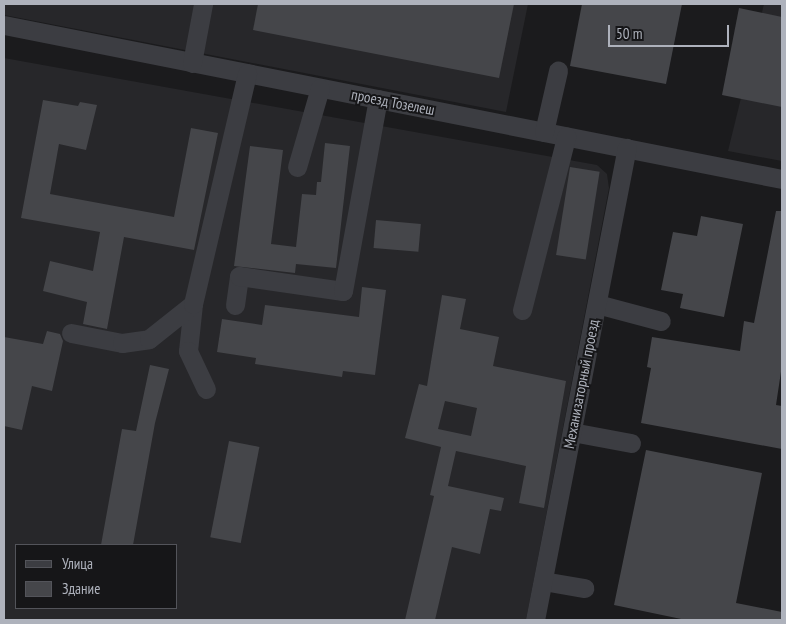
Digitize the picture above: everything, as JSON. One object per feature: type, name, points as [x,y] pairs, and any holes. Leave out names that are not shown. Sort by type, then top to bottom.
[{"type":"street","points":[[192,63],[203,4]]},
{"type":"street","name":"проезд Тозелеш","points":[[4,25],[782,179]]},
{"type":"street","points":[[544,132],[558,71]]},
{"type":"street","points":[[206,389],[188,350],[193,304],[248,74]]},
{"type":"street","points":[[296,168],[320,88]]},
{"type":"street","points":[[236,305],[239,276],[343,290],[378,98]]},
{"type":"street","points":[[522,310],[566,137]]},
{"type":"street","name":"Механизаторный проезд","points":[[535,620],[627,148]]},
{"type":"street","points":[[72,333],[122,343],[149,340],[193,304]]},
{"type":"street","points":[[596,304],[661,321]]},
{"type":"street","points":[[572,432],[631,443]]},
{"type":"street","points":[[543,581],[584,588]]},
{"type":"shaded area","points":[[4,4],[528,4],[506,112],[4,15]]},
{"type":"shaded area","points":[[764,4],[782,4],[782,161],[728,151]]},
{"type":"shaded area","points":[[4,58],[597,165],[607,174],[609,188],[526,620],[4,620]]},
{"type":"building","points":[[258,4],[514,4],[499,78],[253,30]]},
{"type":"building","points":[[582,4],[682,4],[666,84],[570,66]]},
{"type":"building","points":[[739,8],[782,17],[782,107],[722,95]]},
{"type":"building","points":[[43,100],[78,106],[80,102],[97,105],[86,150],[59,144],[50,194],[174,217],[191,128],[218,133],[194,250],[124,237],[107,329],[83,324],[87,302],[43,291],[50,261],[93,271],[100,232],[21,218]]},
{"type":"building","points":[[325,143],[350,146],[336,268],[296,264],[295,273],[234,266],[250,146],[283,150],[271,244],[296,247],[302,194],[316,195],[317,182],[321,182]]},
{"type":"building","points":[[570,167],[600,172],[586,260],[556,255]]},
{"type":"building","points":[[776,211],[782,211],[782,365],[776,405],[782,406],[782,449],[641,423],[651,368],[647,367],[652,337],[740,351],[744,321],[754,323]]},
{"type":"building","points":[[701,216],[743,224],[724,317],[680,308],[683,294],[661,290],[673,232],[697,236]]},
{"type":"building","points":[[376,220],[421,224],[418,252],[374,248]]},
{"type":"building","points":[[362,287],[386,290],[375,375],[343,371],[342,377],[255,364],[256,358],[217,352],[222,319],[262,325],[265,305],[359,317]]},
{"type":"building","points":[[442,295],[466,299],[460,329],[499,337],[493,366],[566,381],[544,508],[519,503],[526,466],[456,451],[448,486],[504,498],[501,511],[490,509],[480,554],[452,547],[435,620],[405,620],[434,496],[430,495],[441,447],[405,438],[419,384],[427,386]],"holes":[[[445,401],[477,408],[471,436],[438,429]]]},
{"type":"building","points":[[47,331],[60,334],[63,341],[52,391],[32,386],[22,430],[4,426],[4,337],[43,344]]},
{"type":"building","points":[[150,365],[169,369],[155,423],[133,544],[101,544],[122,429],[136,431]]},
{"type":"building","points":[[229,441],[259,447],[241,543],[210,537]]},
{"type":"building","points":[[646,450],[762,473],[736,603],[782,612],[782,620],[686,620],[614,605]]}]
